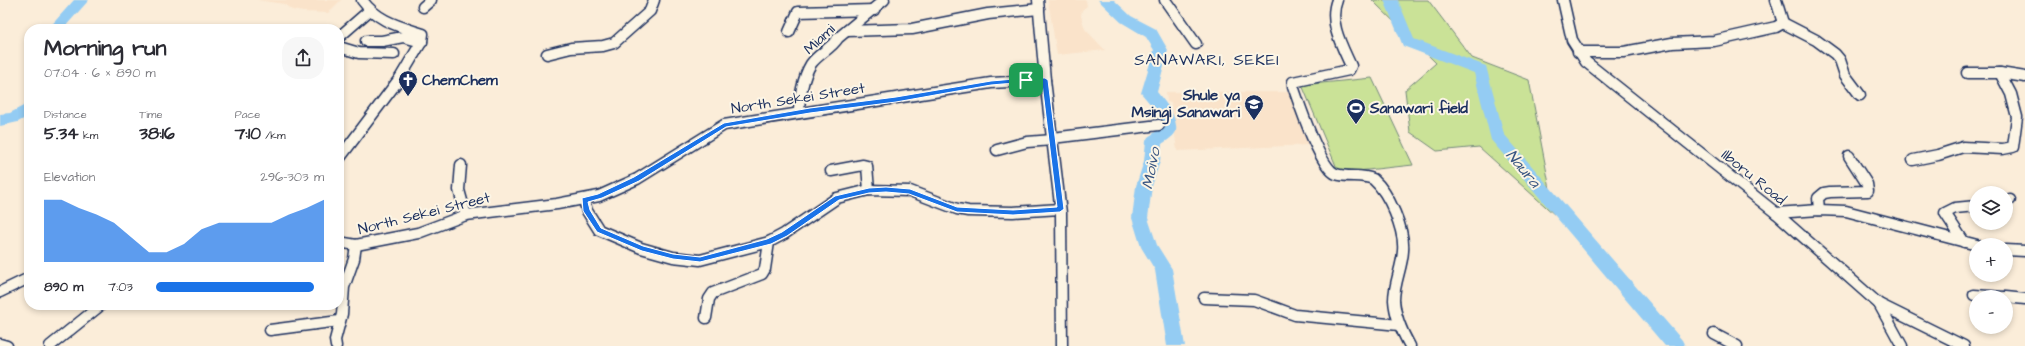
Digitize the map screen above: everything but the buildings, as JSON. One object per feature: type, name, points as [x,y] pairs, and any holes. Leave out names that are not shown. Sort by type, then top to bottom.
[{"type":"street","points":[[344,154],[366,122],[392,90],[406,67],[418,53],[424,37],[423,34],[394,26],[379,19],[362,0]]},
{"type":"street","points":[[423,7],[431,0]]},
{"type":"street","points":[[547,54],[571,48],[603,46],[614,43],[629,28],[650,11],[654,0]]},
{"type":"street","name":"Miami","points":[[799,113],[799,97],[812,64],[833,46],[838,38],[848,32],[884,0]]},
{"type":"street","points":[[1165,0],[1196,44]]},
{"type":"street","points":[[1337,0],[1333,10],[1334,21],[1351,66],[1349,70],[1293,82],[1293,86],[1321,156],[1331,170],[1338,174],[1365,176],[1378,183],[1400,227],[1404,243],[1404,252],[1395,293],[1396,311],[1400,325],[1410,346]]},
{"type":"street","name":"Ilboru Road","points":[[1563,0],[1568,33],[1578,52],[1603,75],[1776,213],[1879,304],[1964,346]]},
{"type":"street","points":[[1776,0],[1783,23],[1816,40],[1835,54],[1845,75],[1860,95]]},
{"type":"street","points":[[848,32],[912,29],[944,24],[1038,4],[1060,209],[1062,346]]},
{"type":"street","points":[[344,33],[370,10]]},
{"type":"street","points":[[789,32],[798,12],[874,10]]},
{"type":"street","points":[[1578,52],[1624,52],[1672,43],[1714,41],[1776,27],[1783,23]]},
{"type":"street","points":[[366,41],[382,41],[403,37],[422,42]]},
{"type":"street","points":[[344,48],[359,53],[394,54]]},
{"type":"street","points":[[1967,73],[2000,73],[2025,77]]},
{"type":"street","points":[[1914,160],[1938,156],[1963,147],[2003,149],[2013,147],[2017,117],[2011,94],[2000,73]]},
{"type":"street","name":"North Sekei Street","points":[[344,243],[356,245],[418,233],[466,215],[584,200],[609,192],[637,179],[724,125],[896,100],[991,83],[1045,80]]},
{"type":"street","points":[[997,150],[1027,142],[1159,125]]},
{"type":"street","points":[[1819,210],[1818,198],[1824,194],[1868,191],[1867,184],[1849,156]]},
{"type":"street","points":[[461,165],[459,190],[466,215]]},
{"type":"street","points":[[831,171],[863,165],[867,166],[869,190]]},
{"type":"street","points":[[584,200],[587,211],[599,230],[642,248],[673,257],[700,260],[768,242],[784,234],[837,198],[869,190],[886,189],[910,191],[962,210],[1013,212],[1060,209]]},
{"type":"street","points":[[1964,242],[1945,214],[1947,211],[1969,207]]},
{"type":"street","points":[[1776,213],[1819,210],[1846,211],[1969,243]]},
{"type":"street","points":[[706,318],[709,299],[713,293],[762,274],[765,269],[768,242]]},
{"type":"street","points":[[344,287],[354,259],[356,245]]},
{"type":"street","points":[[2013,250],[2025,251]]},
{"type":"street","points":[[0,292],[24,280]]},
{"type":"street","points":[[1204,298],[1254,300],[1295,314],[1335,320],[1400,325]]},
{"type":"street","points":[[2013,298],[2025,299]]},
{"type":"street","points":[[1879,304],[1890,327],[1902,346]]},
{"type":"street","points":[[50,346],[95,310]]},
{"type":"street","points":[[336,346],[339,321],[342,310]]},
{"type":"street","points":[[270,330],[339,321]]},
{"type":"street","points":[[1714,334],[1737,346]]},
{"type":"street","points":[[0,344],[7,346]]},
{"type":"shaded area","points":[[257,0],[341,0],[328,13],[292,10],[284,4]]},
{"type":"shaded area","points":[[1048,0],[1086,0],[1087,6],[1082,10],[1081,16],[1085,29],[1105,50],[1057,55]]},
{"type":"shaded area","points":[[1166,92],[1292,92],[1310,145],[1177,151],[1171,103],[1167,102]]},
{"type":"green space","points":[[1372,0],[1428,0],[1472,58],[1529,80],[1555,215],[1479,147],[1437,151],[1410,132],[1405,90],[1436,63]]},
{"type":"green space","name":"Sanawari field","points":[[1372,78],[1413,165],[1339,173],[1302,85]]},
{"type":"waterway","points":[[60,24],[82,0]]},
{"type":"waterway","name":"Moivo","points":[[1105,0],[1126,19],[1151,33],[1161,50],[1149,93],[1164,110],[1168,131],[1154,141],[1152,161],[1144,186],[1140,218],[1149,247],[1163,269],[1176,346]]},
{"type":"waterway","name":"Naura","points":[[1391,0],[1408,42],[1481,70],[1497,136],[1676,346]]},
{"type":"waterway","points":[[0,120],[13,118],[24,112]]},
{"type":"place","name":"ChemChem","points":[[408,97]]},
{"type":"place","name":"Shule ya Msingi Sanawari","points":[[1254,121]]},
{"type":"place","name":"Sanawari field","points":[[1356,125]]},
{"type":"district","name":"SANAWARI, SEKEI","points":[[1207,59]]},
{"type":"route","points":[[1026,80],[1045,80],[1060,209],[1013,212],[957,210],[910,191],[886,189],[869,190],[837,198],[784,234],[768,242],[728,254],[700,260],[673,257],[642,248],[613,237],[599,230],[587,211],[584,200],[599,196],[637,179],[712,131],[724,125],[851,104],[896,100],[991,83],[1026,80]]}]
